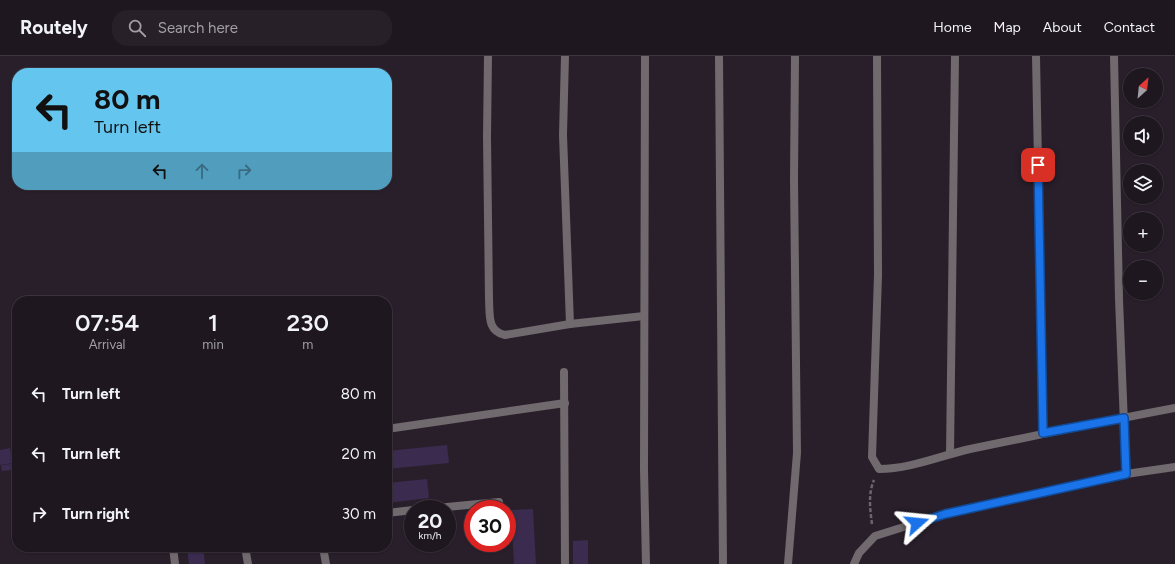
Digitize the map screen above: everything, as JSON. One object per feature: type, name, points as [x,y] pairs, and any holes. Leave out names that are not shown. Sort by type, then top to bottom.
[{"type":"street","points":[[488,56],[488,284],[491,323],[493,330],[498,334],[506,336],[570,324],[644,316]]},
{"type":"street","points":[[565,56],[563,135],[570,324]]},
{"type":"street","points":[[645,56],[644,316],[646,564]]},
{"type":"street","points":[[719,56],[723,564]]},
{"type":"street","points":[[788,564],[797,453],[794,178],[795,56]]},
{"type":"street","points":[[877,56],[878,275],[872,457],[879,470],[896,469],[950,454],[1043,433],[1175,408]]},
{"type":"street","points":[[950,454],[955,56]]},
{"type":"street","points":[[1036,56],[1043,433]]},
{"type":"street","points":[[1114,56],[1119,299],[1126,474]]},
{"type":"street","points":[[564,372],[565,403],[563,494],[565,564]]},
{"type":"street","points":[[392,428],[565,403]]},
{"type":"street","points":[[854,564],[859,553],[875,536],[945,514],[1126,474],[1175,467]]},
{"type":"street","points":[[392,512],[404,511]]},
{"type":"street","points":[[174,552],[175,564]]},
{"type":"street","points":[[246,552],[248,564]]},
{"type":"street","points":[[324,552],[326,564]]},
{"type":"path","points":[[875,536],[870,508],[870,488],[879,470]]},
{"type":"building","points":[[447,445],[449,463],[392,469],[392,450]]},
{"type":"building","points":[[10,448],[12,463],[0,465],[0,450]]},
{"type":"building","points":[[11,464],[12,470],[2,471],[1,465]]},
{"type":"building","points":[[427,479],[429,498],[392,502],[392,482]]},
{"type":"building","points":[[533,509],[536,564],[514,564],[513,552],[516,552],[516,510]]},
{"type":"building","points":[[588,540],[588,564],[573,564],[573,541]]},
{"type":"building","points":[[188,552],[204,552],[205,564],[189,564]]},
{"type":"route","points":[[917,523],[945,514],[1126,474],[1124,418],[1043,433],[1038,165]]}]
